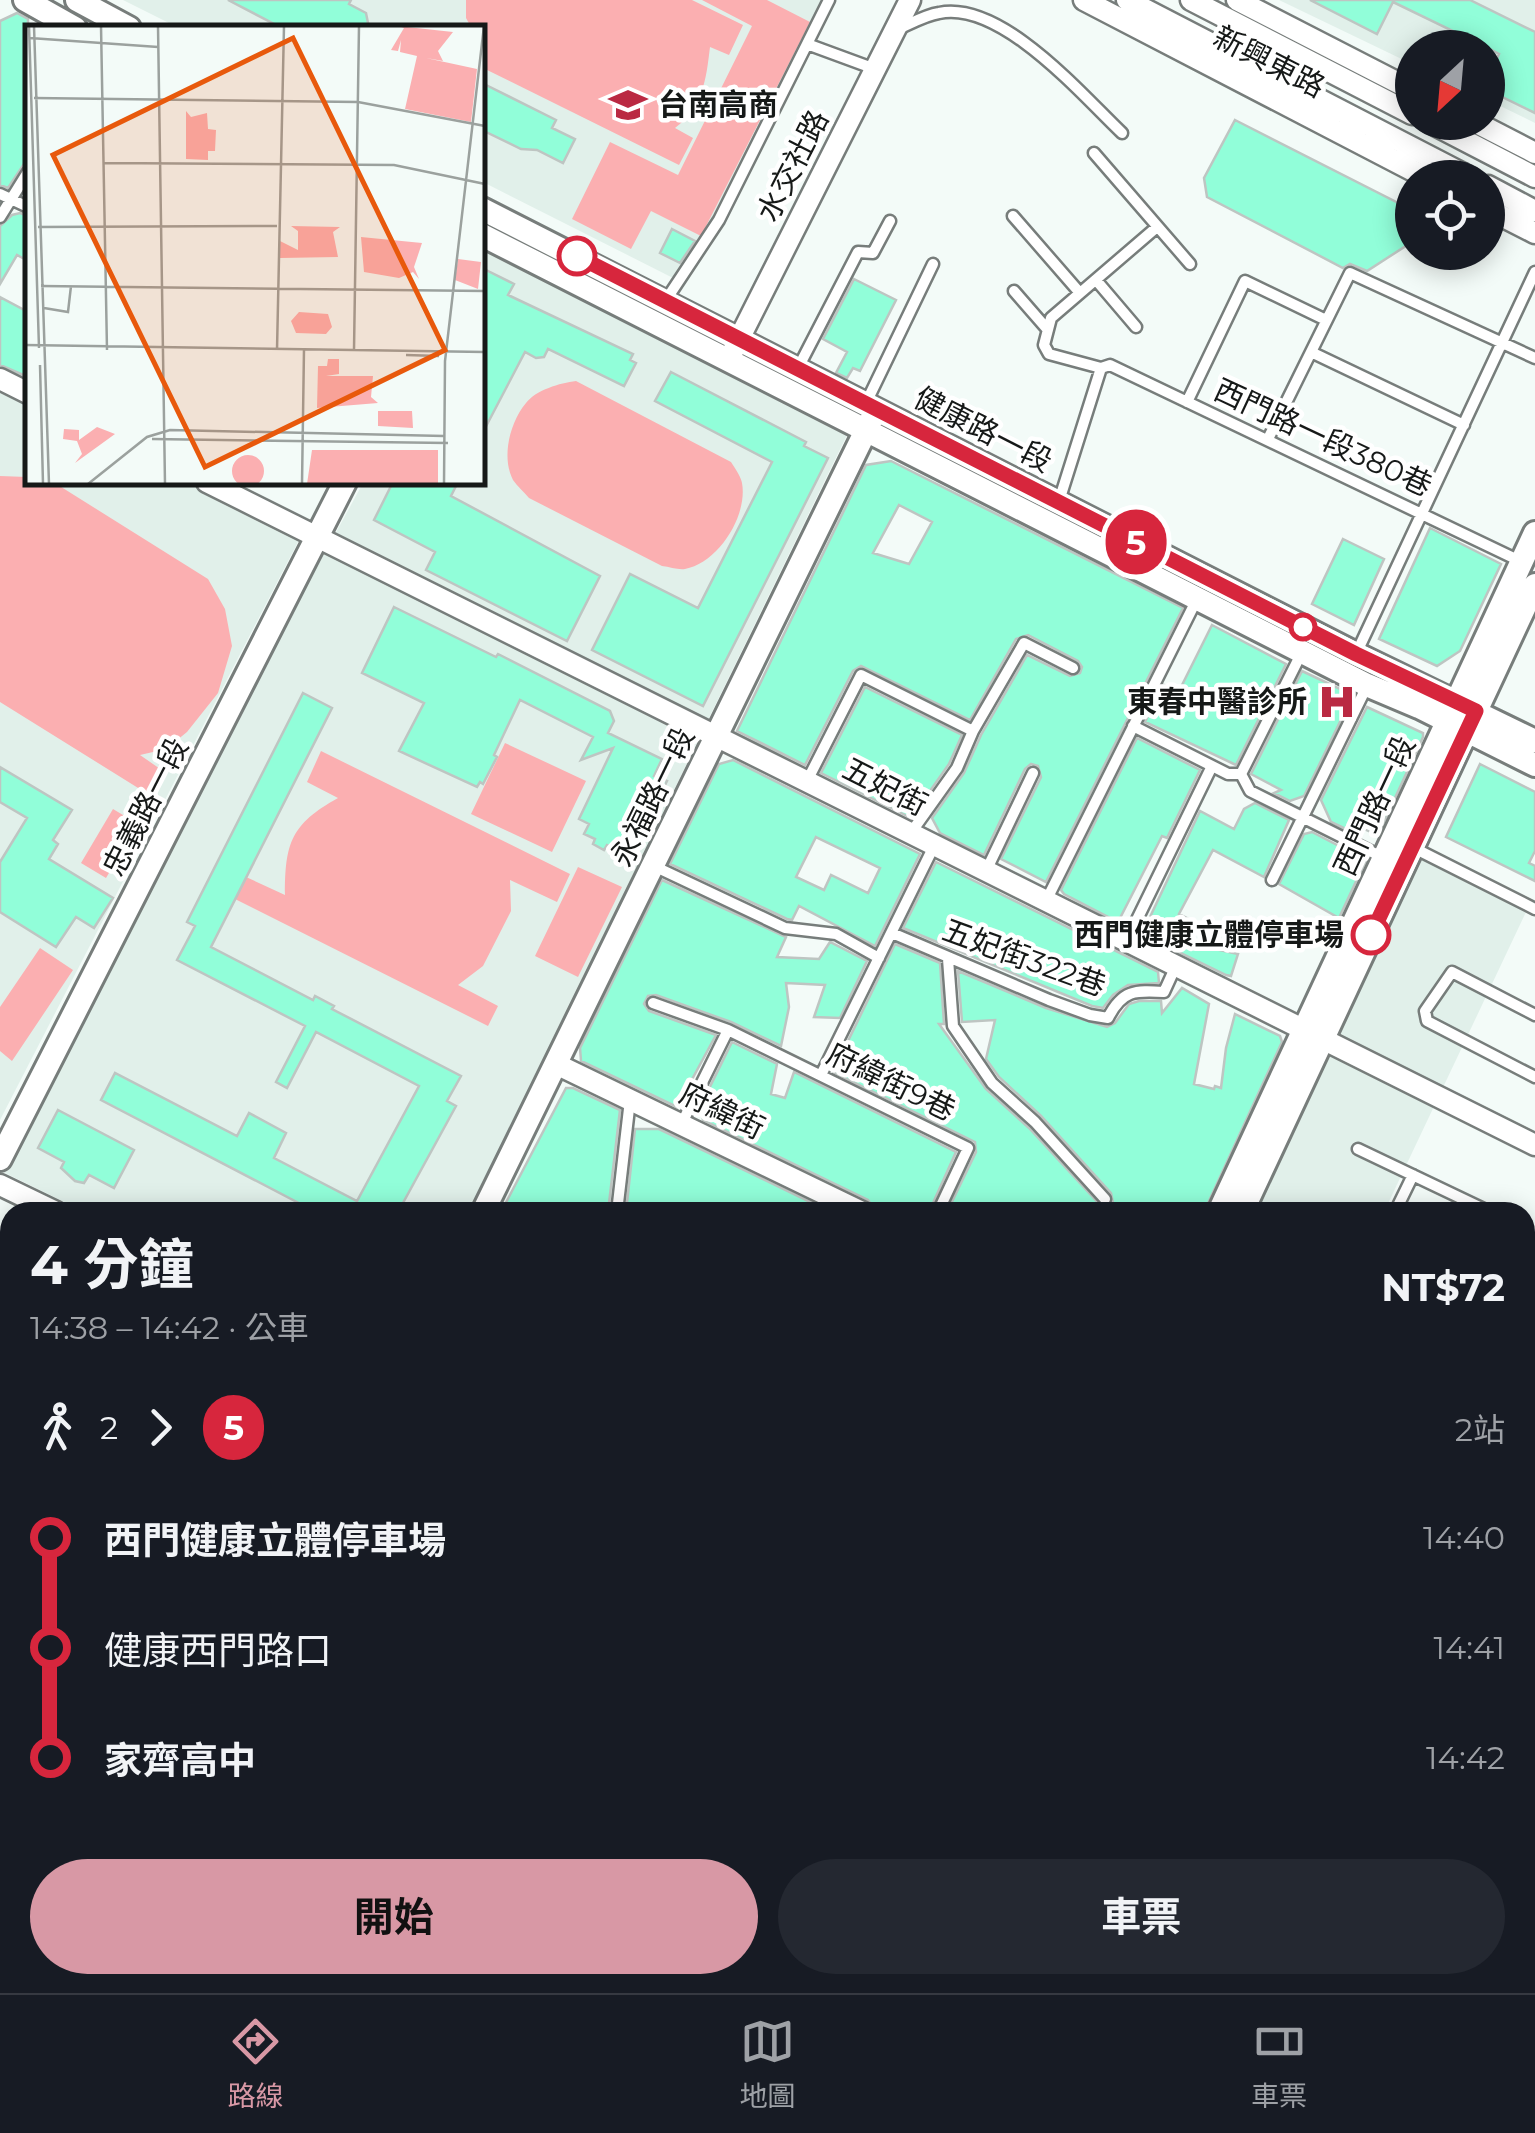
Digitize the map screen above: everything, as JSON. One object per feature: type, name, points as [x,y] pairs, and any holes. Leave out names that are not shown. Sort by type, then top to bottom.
[{"type":"street","points":[[25,0],[69,25]]},
{"type":"street","points":[[77,0],[123,25]]},
{"type":"street","name":"水交社路","points":[[734,349],[910,0]]},
{"type":"street","name":"新興東路","points":[[1084,0],[1395,161]]},
{"type":"street","name":"新興東路","points":[[1128,0],[1436,160]]},
{"type":"street","name":"新興東路","points":[[1191,0],[1395,105]]},
{"type":"street","name":"新興東路","points":[[1237,0],[1395,81]]},
{"type":"street","points":[[1505,138],[1535,153]]},
{"type":"street","points":[[1464,140],[1535,177]]},
{"type":"street","points":[[1505,195],[1535,211]]},
{"type":"street","name":"健康路一段","points":[[485,211],[665,301],[734,349],[798,369],[869,414],[1197,598],[1367,685],[1462,716]]},
{"type":"street","points":[[1505,217],[1535,233]]},
{"type":"street","name":"健康路一段","points":[[485,236],[1058,502],[1356,654],[1462,716]]},
{"type":"street","points":[[0,380],[25,392]]},
{"type":"street","name":"永福路一段","points":[[488,1202],[869,414]]},
{"type":"street","name":"五妃街","points":[[213,485],[1535,1145]]},
{"type":"street","name":"忠義路一段","points":[[0,1159],[344,485]]},
{"type":"street","name":"西門路一段","points":[[1224,1202],[1412,847],[1535,533]]},
{"type":"street","name":"西門路一段","points":[[1246,1202],[1384,858],[1533,593]]},
{"type":"street","points":[[1462,716],[1535,741]]},
{"type":"street","points":[[1462,716],[1535,765]]},
{"type":"street","name":"府緯街","points":[[556,1064],[839,1202]]},
{"type":"street","points":[[0,1184],[36,1202]]},
{"type":"lane","points":[[665,301],[718,220],[829,0]]},
{"type":"lane","points":[[895,30],[939,12],[980,15],[1041,56],[1122,133]]},
{"type":"lane","points":[[807,44],[875,70]]},
{"type":"lane","points":[[1094,153],[1190,264]]},
{"type":"lane","points":[[0,217],[5,196],[25,175]]},
{"type":"lane","points":[[1013,216],[1080,293]]},
{"type":"lane","points":[[798,369],[858,252],[873,253],[890,221]]},
{"type":"lane","points":[[1048,330],[1051,318],[1157,227]]},
{"type":"lane","points":[[869,414],[934,264]]},
{"type":"lane","points":[[1356,654],[1535,272]]},
{"type":"lane","points":[[1268,439],[1350,273],[1535,358]]},
{"type":"lane","points":[[1096,280],[1136,327]]},
{"type":"lane","points":[[1188,402],[1245,281],[1326,320]]},
{"type":"lane","points":[[1014,291],[1048,330]]},
{"type":"lane","name":"西門路一段380巷","points":[[1048,330],[1044,346],[1049,354],[1100,368],[1110,365],[1522,562]]},
{"type":"lane","points":[[1310,352],[1464,426]]},
{"type":"lane","points":[[1058,502],[1100,368]]},
{"type":"lane","points":[[1045,902],[1197,598]]},
{"type":"lane","points":[[910,834],[957,768],[1024,643],[1073,668]]},
{"type":"lane","points":[[1242,774],[1302,652]]},
{"type":"lane","points":[[807,782],[861,675],[974,731]]},
{"type":"lane","points":[[1272,880],[1367,685]]},
{"type":"lane","points":[[1133,726],[1228,774],[1242,774]]},
{"type":"lane","points":[[1125,943],[1212,766]]},
{"type":"lane","points":[[986,872],[1033,773]]},
{"type":"lane","points":[[1242,774],[1250,791],[1384,858]]},
{"type":"lane","points":[[821,1075],[934,846]]},
{"type":"lane","points":[[1412,847],[1535,909]]},
{"type":"lane","points":[[658,868],[785,928],[836,934],[879,958]]},
{"type":"lane","name":"五妃街322巷","points":[[892,933],[1049,1000],[1108,1018],[1116,1002],[1126,995],[1141,990],[1164,992],[1175,968]]},
{"type":"lane","points":[[948,959],[953,1026],[992,1083],[1105,1198]]},
{"type":"lane","points":[[1535,1015],[1452,972],[1425,1011],[1427,1021],[1535,1077]]},
{"type":"lane","name":"府緯街9巷","points":[[653,1003],[728,1030],[968,1148],[943,1202]]},
{"type":"lane","points":[[681,1125],[728,1030]]},
{"type":"lane","points":[[618,1202],[630,1100]]},
{"type":"lane","points":[[1358,1149],[1469,1202]]},
{"type":"lane","points":[[1400,1202],[1413,1176]]},
{"type":"shaded area","name":"台南高商","points":[[123,0],[825,0],[716,220],[677,280],[485,183],[485,25],[173,25]]},
{"type":"shaded area","points":[[466,0],[692,0],[743,25],[729,55],[710,47],[705,82],[697,102],[675,128],[693,138],[679,165],[485,69],[485,25],[470,25]]},
{"type":"shaded area","points":[[702,0],[767,0],[810,22],[701,236],[651,211],[631,249],[572,219],[610,142],[678,175],[752,26]]},
{"type":"shaded area","points":[[1279,0],[1535,0],[1535,123],[1505,108],[1505,30],[1395,30],[1395,56]]},
{"type":"shaded area","points":[[489,247],[849,431],[707,722],[334,536],[362,485],[485,485],[485,254]]},
{"type":"shaded area","points":[[576,381],[731,462],[742,483],[740,510],[728,536],[709,558],[685,569],[662,566],[529,498],[515,482],[509,471],[508,451],[520,411],[542,391]]},
{"type":"shaded area","points":[[0,388],[25,401],[25,485],[192,485],[300,538],[0,1120]]},
{"type":"shaded area","points":[[0,476],[25,477],[25,485],[58,485],[208,579],[225,609],[232,646],[218,693],[187,732],[166,749],[140,755],[166,773],[151,796],[0,702]]},
{"type":"shaded area","points":[[322,552],[699,738],[476,1202],[64,1202],[3,1172]]},
{"type":"shaded area","points":[[505,743],[586,781],[552,852],[471,814]]},
{"type":"shaded area","points":[[321,751],[570,874],[557,902],[510,880],[511,911],[483,966],[458,985],[498,1006],[488,1026],[235,899],[246,877],[285,895],[289,848],[294,837],[310,817],[338,798],[307,782]]},
{"type":"shaded area","points":[[113,809],[138,824],[106,878],[81,863]]},
{"type":"shaded area","points":[[1419,857],[1527,910],[1389,1202],[1260,1202]]},
{"type":"shaded area","points":[[578,867],[622,887],[578,977],[535,956]]},
{"type":"shaded area","points":[[40,948],[73,970],[12,1061],[0,1051],[0,1007]]},
{"type":"building","points":[[228,0],[351,0],[349,4],[366,13],[368,25],[276,25]]},
{"type":"building","points":[[1310,0],[1470,0],[1535,32],[1535,113],[1505,98],[1505,30],[1451,30],[1393,2],[1377,34]]},
{"type":"building","points":[[17,13],[28,19],[25,162],[8,188],[0,185],[0,21]]},
{"type":"building","points":[[485,84],[556,120],[552,128],[575,139],[563,163],[537,150],[521,149],[485,131]]},
{"type":"building","points":[[1235,120],[1395,201],[1395,253],[1367,271],[1350,264],[1343,268],[1207,197],[1204,178]]},
{"type":"building","points":[[12,215],[25,215],[25,259],[17,255],[0,284],[0,226]]},
{"type":"building","points":[[672,229],[695,241],[680,263],[660,253]]},
{"type":"building","points":[[485,270],[514,284],[508,295],[633,354],[630,360],[636,363],[624,386],[548,349],[544,357],[536,358],[525,352],[485,428]]},
{"type":"building","points":[[854,279],[896,300],[860,371],[853,368],[847,378],[836,373],[847,352],[823,339]]},
{"type":"building","points":[[0,297],[25,310],[25,376],[0,365]]},
{"type":"building","points":[[671,372],[806,442],[804,446],[828,458],[703,706],[592,650],[630,574],[698,608],[772,462],[655,401]]},
{"type":"building","points":[[891,461],[1183,608],[1046,882],[1001,859],[1041,777],[1038,766],[1031,764],[1025,769],[984,855],[940,833],[932,818],[964,773],[1027,655],[1070,676],[1080,673],[1078,661],[1028,635],[1016,639],[970,720],[861,666],[853,671],[805,765],[737,731],[866,465]],"holes":[[[899,505],[932,522],[909,564],[873,553]]]},
{"type":"building","points":[[392,485],[456,485],[451,496],[600,576],[567,641],[426,570],[435,552],[374,520]]},
{"type":"building","points":[[1430,528],[1501,564],[1460,651],[1437,666],[1379,639]]},
{"type":"building","points":[[1343,539],[1384,559],[1354,625],[1312,604]]},
{"type":"building","points":[[394,607],[610,711],[614,721],[608,733],[662,759],[654,776],[667,781],[635,848],[625,843],[621,851],[607,845],[604,850],[584,834],[589,824],[579,819],[613,748],[581,760],[593,737],[520,700],[494,755],[497,757],[483,784],[480,782],[477,787],[399,751],[424,703],[362,673]]},
{"type":"building","points":[[1212,625],[1286,664],[1236,765],[1145,722],[1164,685],[1178,693]]},
{"type":"building","points":[[1302,671],[1353,695],[1304,796],[1290,801],[1274,793],[1281,790],[1251,774]]},
{"type":"building","points":[[865,687],[962,735],[949,764],[911,818],[821,773]]},
{"type":"building","points":[[303,693],[332,708],[211,947],[313,1000],[315,996],[334,1006],[332,1009],[461,1076],[447,1101],[456,1106],[403,1202],[297,1202],[101,1100],[115,1073],[237,1136],[249,1113],[286,1133],[274,1158],[357,1201],[419,1086],[316,1032],[287,1088],[276,1082],[305,1026],[177,960],[195,926],[187,922]]},
{"type":"building","points":[[1367,707],[1423,733],[1378,835],[1353,824],[1350,831],[1331,822],[1321,800]]},
{"type":"building","points":[[1137,738],[1200,770],[1167,838],[1162,836],[1118,922],[1061,890]]},
{"type":"building","points":[[733,760],[920,854],[875,946],[799,906],[792,920],[787,919],[670,864],[719,764]],"holes":[[[816,837],[880,868],[868,893],[831,875],[824,890],[796,877]]]},
{"type":"building","points":[[1480,764],[1535,792],[1535,851],[1529,863],[1535,866],[1535,881],[1446,837]]},
{"type":"building","points":[[0,767],[72,810],[53,840],[58,844],[49,859],[113,898],[94,928],[76,917],[56,947],[0,912],[0,862],[27,818],[0,802]]},
{"type":"building","points":[[1255,803],[1289,820],[1264,877],[1213,850],[1179,914],[1193,921],[1183,942],[1238,954],[1231,976],[1142,934],[1200,811],[1234,829],[1244,809]]},
{"type":"building","points":[[1312,832],[1366,860],[1339,918],[1279,884],[1304,834]]},
{"type":"building","points":[[936,862],[1158,972],[1159,983],[1128,985],[1103,1008],[1092,1006],[903,928]]},
{"type":"building","points":[[662,880],[786,937],[777,957],[819,959],[830,942],[867,961],[840,1018],[814,1017],[825,985],[786,983],[789,1007],[781,1046],[731,1022],[656,995],[648,996],[644,1004],[649,1011],[716,1035],[677,1107],[581,1061],[580,1048]]},
{"type":"building","points":[[895,944],[940,963],[944,1024],[939,1024],[986,1089],[1029,1128],[1097,1202],[952,1202],[976,1152],[975,1142],[833,1072]]},
{"type":"building","points":[[958,971],[1046,1008],[1107,1027],[1115,1023],[1129,1004],[1139,1001],[1161,1001],[1162,1013],[1182,988],[1209,1004],[1194,1084],[1214,1089],[1221,1088],[1235,1014],[1280,1036],[1282,1042],[1209,1202],[1113,1202],[1111,1193],[986,1059],[995,1020],[962,1022]]},
{"type":"building","points":[[732,1042],[777,1064],[771,1094],[785,1098],[794,1072],[956,1152],[934,1202],[869,1202],[703,1120],[700,1107]]},
{"type":"building","points":[[566,1088],[620,1110],[609,1202],[506,1202]]},
{"type":"building","points":[[58,1110],[134,1150],[114,1188],[89,1175],[84,1183],[75,1181],[61,1168],[64,1162],[38,1148]]},
{"type":"building","points":[[635,1129],[659,1129],[810,1202],[627,1202]]},
{"type":"bus line","name":"5","points":[[577,256],[1356,654],[1476,711],[1371,935]]},
{"type":"place","name":"台南高商","points":[[628,105]]},
{"type":"place","name":"東春中醫診所","points":[[1337,702]]},
{"type":"place","name":"西門健康立體停車場","points":[[1371,935]]}]
